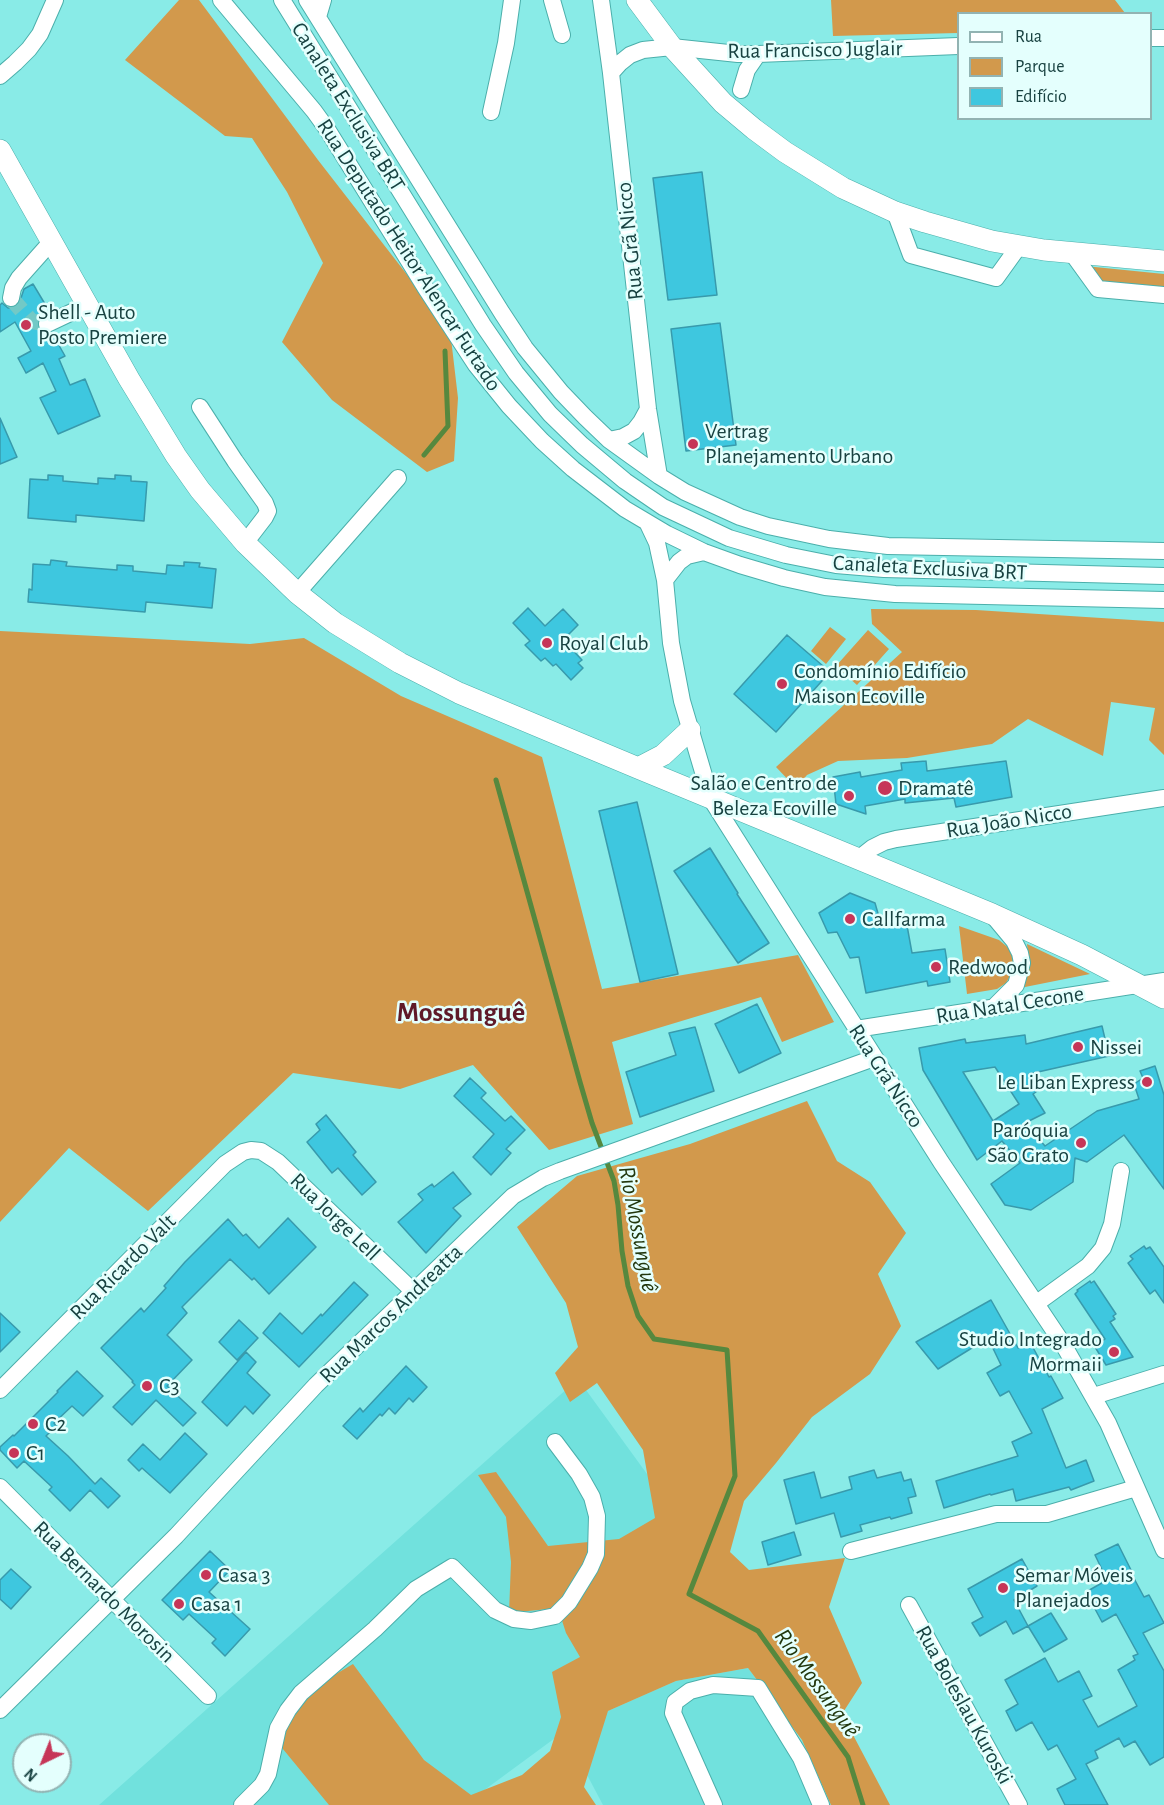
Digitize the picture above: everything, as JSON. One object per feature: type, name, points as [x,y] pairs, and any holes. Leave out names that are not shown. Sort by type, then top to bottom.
[{"type":"main road","points":[[637,0],[672,47],[723,103],[784,152],[843,188],[895,212],[972,236],[1019,246],[1072,253],[1164,261]]},
{"type":"main road","points":[[0,150],[129,379],[176,456],[200,490],[245,543],[297,593],[335,623],[428,678],[711,799],[992,914],[1082,955],[1164,998]]},
{"type":"main road","points":[[638,768],[663,755],[690,730]]},
{"type":"street","points":[[0,76],[29,49],[40,34],[55,0]]},
{"type":"street","name":"Rua Deputado Heitor Alencar Furtado","points":[[221,0],[327,129],[476,365],[509,406],[573,469],[601,492],[648,524],[704,552],[740,565],[784,578],[825,586],[895,594],[1164,600]]},
{"type":"street","name":"Canaleta Exclusiva BRT","points":[[282,0],[483,326],[516,373],[550,414],[582,446],[625,481],[663,507],[729,538],[786,555],[836,565],[884,569],[1164,576]]},
{"type":"street","name":"Rua Deputado Heitor Alencar Furtado","points":[[307,0],[511,328],[542,370],[609,440],[659,476],[685,492],[740,517],[777,529],[829,539],[888,546],[1164,551]]},
{"type":"street","points":[[318,17],[324,0]]},
{"type":"street","points":[[491,112],[506,43],[512,0]]},
{"type":"street","points":[[552,0],[562,35]]},
{"type":"street","name":"Rua Grã Nicco","points":[[601,0],[648,409],[659,476]]},
{"type":"street","name":"Rua Francisco Juglair","points":[[672,47],[758,54],[957,46]]},
{"type":"street","points":[[611,73],[630,55],[643,50],[672,47]]},
{"type":"street","points":[[741,90],[747,70],[758,54]]},
{"type":"street","points":[[895,212],[911,255],[921,258],[996,278],[1019,246]]},
{"type":"street","points":[[11,298],[13,288],[19,278],[51,242]]},
{"type":"street","points":[[1072,253],[1098,289],[1164,295]]},
{"type":"street","points":[[47,324],[87,305]]},
{"type":"street","points":[[200,407],[265,503],[268,511],[245,543]]},
{"type":"street","points":[[609,440],[633,431],[648,409]]},
{"type":"street","points":[[297,593],[398,478]]},
{"type":"street","name":"Rua Grã Nicco","points":[[648,524],[657,543],[665,580],[676,672],[690,730],[711,799],[874,1058],[941,1162],[1037,1303],[1094,1396],[1120,1448],[1164,1550]]},
{"type":"street","points":[[665,580],[679,562],[687,556],[704,552]]},
{"type":"street","name":"Rua João Nicco","points":[[858,859],[872,848],[896,839],[1164,798]]},
{"type":"street","points":[[992,914],[1014,940],[1022,963],[1016,985],[993,1008]]},
{"type":"street","name":"Rua Natal Cecone","points":[[856,1029],[1164,981]]},
{"type":"street","name":"Rua Marcos Andreatta","points":[[0,1710],[189,1523],[292,1410],[513,1196],[543,1179],[593,1159],[874,1058]]},
{"type":"street","name":"Rua Jorge Lell","points":[[251,1150],[261,1152],[278,1162],[414,1292]]},
{"type":"street","name":"Rua Ricardo Valt","points":[[0,1390],[225,1164],[243,1152],[251,1150]]},
{"type":"street","points":[[1037,1303],[1088,1266],[1103,1248],[1112,1224],[1121,1171]]},
{"type":"street","points":[[1094,1396],[1164,1374]]},
{"type":"street","points":[[242,1805],[262,1785],[268,1774],[278,1728],[300,1694],[375,1629],[416,1589],[452,1567],[495,1610],[514,1618],[531,1621],[555,1616],[569,1602],[596,1554],[597,1516],[592,1497],[579,1474],[555,1442]]},
{"type":"street","name":"Rua Bernardo Morosin","points":[[0,1487],[208,1696]]},
{"type":"street","points":[[851,1551],[996,1514],[1047,1514],[1136,1488]]},
{"type":"street","name":"Rua Boleslau Kuroski","points":[[909,1605],[1020,1805]]},
{"type":"street","points":[[714,1805],[673,1713],[675,1702],[690,1691],[713,1685],[758,1688],[801,1758],[821,1805]]},
{"type":"shaded area","points":[[578,1379],[740,1602],[464,1805],[99,1805]]},
{"type":"shaded area","points":[[748,1668],[804,1744],[831,1805],[603,1805],[576,1754],[608,1711],[676,1681]]},
{"type":"green space","points":[[179,0],[199,0],[318,160],[450,330],[458,398],[454,461],[427,472],[332,400],[282,342],[323,263],[287,192],[252,138],[225,136],[125,60]]},
{"type":"green space","points":[[831,0],[1115,0],[1124,12],[957,12],[957,33],[833,36]]},
{"type":"green space","points":[[1085,266],[1164,274],[1164,288],[1094,282]]},
{"type":"green space","points":[[871,609],[976,610],[1164,622],[1164,755],[1149,740],[1155,708],[1111,702],[1103,756],[1028,719],[992,744],[907,758],[838,761],[807,775],[796,788],[776,767],[902,652],[872,624]]},
{"type":"green space","points":[[830,627],[846,639],[826,664],[811,651]]},
{"type":"green space","points":[[868,630],[889,649],[857,685],[836,666]]},
{"type":"green space","points":[[0,631],[250,644],[304,638],[401,696],[542,757],[602,989],[798,955],[834,1022],[782,1042],[761,997],[612,1042],[633,1124],[549,1150],[473,1065],[400,1089],[293,1073],[148,1211],[69,1148],[0,1222]]},
{"type":"green space","points":[[959,926],[999,940],[1011,950],[1014,959],[1013,971],[1006,983],[997,989],[967,994]]},
{"type":"green space","points":[[1027,944],[1090,974],[1020,988],[1029,964]]},
{"type":"green space","points":[[807,1101],[837,1161],[870,1182],[906,1233],[878,1274],[901,1326],[870,1374],[812,1417],[744,1501],[730,1552],[749,1570],[845,1558],[829,1607],[862,1683],[842,1714],[890,1805],[831,1805],[802,1740],[748,1668],[676,1681],[608,1711],[584,1787],[596,1805],[329,1805],[278,1743],[307,1691],[353,1664],[424,1760],[471,1795],[522,1775],[550,1751],[561,1717],[552,1672],[580,1657],[566,1633],[558,1608],[509,1613],[511,1562],[506,1517],[478,1475],[496,1472],[548,1546],[619,1539],[655,1518],[643,1450],[597,1383],[570,1402],[555,1373],[578,1347],[566,1303],[517,1227],[577,1176],[690,1144]]},
{"type":"building","points":[[702,172],[717,295],[668,300],[653,178]]},
{"type":"building","points":[[33,284],[45,304],[38,308],[42,315],[37,323],[38,329],[46,334],[52,333],[65,356],[59,359],[70,385],[85,379],[100,416],[58,434],[40,398],[56,391],[43,363],[26,373],[18,358],[31,351],[15,322],[0,332],[0,305],[2,303],[8,308],[15,308],[19,304],[24,289]]},
{"type":"building","points":[[720,323],[736,445],[686,451],[671,329]]},
{"type":"building","points":[[0,418],[17,457],[0,464]]},
{"type":"building","points":[[48,475],[63,476],[63,481],[98,484],[98,478],[115,479],[115,475],[131,476],[131,481],[147,482],[144,521],[76,515],[76,522],[28,518],[30,479],[48,480]]},
{"type":"building","points":[[51,560],[67,562],[66,566],[117,570],[117,565],[133,566],[133,571],[166,574],[167,565],[184,566],[184,562],[200,563],[199,567],[216,569],[212,608],[146,602],[145,612],[28,602],[29,589],[32,590],[33,564],[50,565]]},
{"type":"building","name":"Royal Club","points":[[528,608],[545,626],[563,609],[578,625],[563,640],[582,660],[578,663],[583,668],[571,680],[556,664],[553,666],[545,658],[541,661],[525,645],[530,641],[513,623]]},
{"type":"building","name":"Condomínio Edifício Maison Ecoville","points":[[787,635],[830,672],[776,732],[734,694]]},
{"type":"building","points":[[926,761],[927,771],[1006,761],[1012,797],[956,807],[954,798],[905,803],[905,799],[865,806],[866,814],[836,804],[833,777],[860,772],[861,777],[902,770],[901,763]]},
{"type":"building","points":[[637,802],[678,974],[640,982],[599,811]]},
{"type":"building","points":[[710,848],[769,943],[738,963],[674,871]]},
{"type":"building","points":[[850,893],[875,903],[881,924],[906,920],[912,953],[945,949],[950,982],[928,986],[927,981],[866,993],[859,957],[850,958],[837,932],[828,933],[819,913]]},
{"type":"building","points":[[757,1004],[781,1053],[739,1073],[715,1024]]},
{"type":"building","points":[[1102,1026],[1109,1056],[1029,1074],[1036,1092],[1033,1094],[1045,1113],[1025,1123],[1045,1146],[1097,1111],[1139,1099],[1134,1084],[1143,1078],[1140,1071],[1155,1066],[1164,1095],[1164,1189],[1124,1135],[1087,1162],[1075,1158],[1073,1182],[1031,1210],[1005,1205],[991,1184],[1020,1163],[1002,1141],[977,1160],[923,1070],[919,1048],[965,1039],[966,1043],[1025,1035],[1026,1044]],"holes":[[[995,1067],[1019,1104],[993,1121],[963,1072]]]},
{"type":"building","points":[[695,1027],[714,1091],[640,1117],[626,1072],[676,1055],[669,1033]]},
{"type":"building","points":[[470,1078],[486,1093],[481,1098],[505,1121],[511,1116],[525,1130],[506,1149],[511,1153],[491,1175],[473,1157],[494,1134],[454,1096]]},
{"type":"building","points":[[326,1115],[356,1152],[353,1155],[376,1182],[362,1195],[338,1168],[332,1173],[307,1142],[320,1130],[316,1124]]},
{"type":"building","points":[[453,1172],[471,1194],[453,1208],[461,1216],[426,1253],[398,1222],[423,1200],[418,1194],[432,1184],[434,1187]]},
{"type":"building","points":[[288,1218],[316,1247],[269,1294],[254,1278],[252,1280],[230,1259],[182,1307],[187,1313],[167,1335],[192,1360],[167,1386],[196,1413],[183,1426],[156,1400],[132,1425],[113,1407],[135,1385],[101,1348],[141,1308],[144,1312],[185,1262],[228,1219],[243,1236],[246,1234],[259,1248]]},
{"type":"building","points":[[1144,1246],[1146,1249],[1150,1247],[1164,1267],[1164,1303],[1155,1290],[1150,1294],[1128,1263],[1133,1259],[1130,1256]]},
{"type":"building","points":[[1090,1281],[1091,1283],[1094,1281],[1116,1314],[1113,1316],[1115,1319],[1110,1322],[1133,1357],[1106,1365],[1095,1347],[1105,1339],[1075,1294]]},
{"type":"building","points":[[354,1282],[368,1295],[299,1367],[263,1333],[280,1313],[302,1334]]},
{"type":"building","points":[[991,1300],[1018,1348],[1030,1342],[1063,1398],[1042,1409],[1066,1468],[1086,1460],[1094,1481],[1071,1490],[1069,1487],[1016,1501],[1013,1489],[944,1508],[936,1481],[1018,1456],[1012,1442],[1032,1433],[1009,1391],[1000,1396],[987,1373],[1001,1365],[988,1338],[938,1369],[916,1342]]},
{"type":"building","points":[[0,1313],[20,1332],[0,1352]]},
{"type":"building","points":[[239,1320],[258,1338],[237,1360],[219,1342]]},
{"type":"building","points":[[246,1352],[256,1362],[247,1373],[270,1395],[253,1414],[245,1406],[227,1426],[202,1402]]},
{"type":"building","points":[[406,1366],[427,1387],[413,1402],[409,1398],[395,1414],[389,1408],[382,1416],[380,1414],[357,1439],[343,1426],[360,1408],[363,1412]]},
{"type":"building","points":[[77,1371],[103,1396],[83,1416],[72,1406],[54,1423],[56,1426],[46,1436],[95,1484],[101,1478],[120,1496],[108,1508],[90,1490],[70,1511],[49,1490],[52,1487],[24,1461],[17,1468],[0,1450],[0,1447],[14,1436]]},
{"type":"building","points":[[185,1433],[207,1454],[170,1493],[142,1468],[139,1471],[128,1460],[143,1444],[160,1460]]},
{"type":"building","points":[[874,1470],[877,1478],[901,1472],[904,1481],[911,1479],[916,1496],[908,1498],[912,1513],[860,1525],[862,1531],[841,1537],[834,1513],[796,1524],[784,1480],[814,1472],[821,1498],[852,1489],[849,1477]]},
{"type":"building","points":[[794,1532],[801,1555],[768,1565],[762,1542]]},
{"type":"building","points":[[1118,1544],[1144,1597],[1149,1595],[1164,1623],[1143,1633],[1164,1671],[1164,1757],[1150,1765],[1135,1741],[1124,1747],[1119,1738],[1095,1751],[1098,1758],[1086,1764],[1108,1805],[1065,1805],[1057,1789],[1076,1779],[1057,1745],[1048,1750],[1032,1722],[1016,1731],[1006,1711],[1018,1704],[1005,1680],[1045,1658],[1058,1682],[1079,1671],[1092,1696],[1083,1700],[1098,1727],[1137,1706],[1118,1670],[1135,1660],[1133,1656],[1138,1654],[1116,1614],[1102,1622],[1086,1592],[1107,1580],[1095,1555]]},
{"type":"building","points":[[210,1551],[230,1570],[209,1592],[250,1629],[225,1656],[212,1643],[216,1639],[189,1614],[183,1620],[162,1600]]},
{"type":"building","name":"Semar Móveis Planejados","points":[[1022,1559],[1037,1586],[1014,1600],[1028,1626],[1013,1634],[1006,1621],[980,1636],[972,1623],[983,1617],[968,1589]]},
{"type":"building","points":[[11,1569],[31,1587],[11,1609],[0,1599],[0,1580]]},
{"type":"building","points":[[1051,1613],[1067,1639],[1044,1652],[1028,1626]]},
{"type":"waterway","name":"Rio Mossunguê","points":[[424,455],[448,426],[445,351]]},
{"type":"waterway","name":"Rio Mossunguê","points":[[496,780],[592,1123],[614,1181],[628,1286],[638,1316],[654,1339],[727,1350],[735,1476],[689,1594],[758,1631],[848,1757],[863,1805]]},
{"type":"tunnel","points":[[11,298],[31,321],[47,324]]},
{"type":"place","name":"Shell - Auto Posto Premiere","points":[[26,325]]},
{"type":"place","name":"Vertrag Planejamento Urbano","points":[[693,444]]},
{"type":"place","name":"Royal Club","points":[[547,643]]},
{"type":"place","name":"Condomínio Edifício Maison Ecoville","points":[[782,684]]},
{"type":"place","name":"Dramatê","points":[[885,788]]},
{"type":"place","name":"Salão e Centro de Beleza Ecoville","points":[[849,796]]},
{"type":"place","name":"Callfarma","points":[[850,919]]},
{"type":"place","name":"Redwood","points":[[936,967]]},
{"type":"place","name":"Nissei","points":[[1078,1047]]},
{"type":"place","name":"Le Liban Express","points":[[1147,1082]]},
{"type":"place","name":"Paróquia São Grato","points":[[1081,1143]]},
{"type":"place","name":"Studio Integrado Mormaii","points":[[1114,1352]]},
{"type":"place","name":"C3","points":[[147,1386]]},
{"type":"place","name":"C2","points":[[33,1424]]},
{"type":"place","name":"C1","points":[[14,1453]]},
{"type":"place","name":"Casa 3","points":[[206,1575]]},
{"type":"place","name":"Semar Móveis Planejados","points":[[1003,1588]]},
{"type":"place","name":"Casa 1","points":[[179,1604]]},
{"type":"district","name":"Mossunguê","points":[[461,1013]]}]
